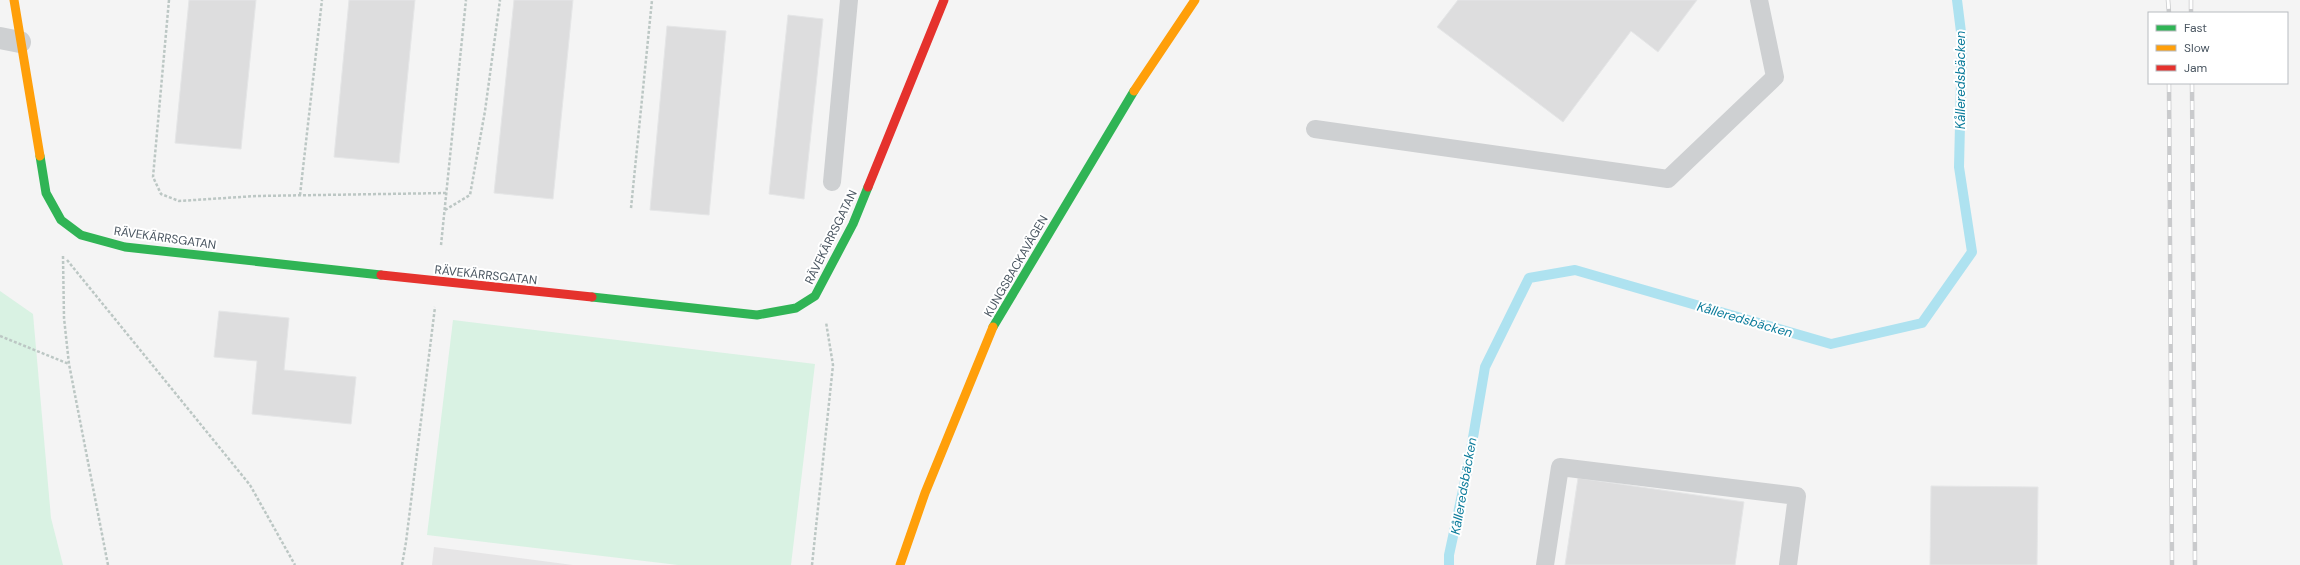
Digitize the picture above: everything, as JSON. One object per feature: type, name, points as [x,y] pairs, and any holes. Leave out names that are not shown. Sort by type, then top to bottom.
[{"type":"street","name":"RÄVEKÄRRSGATAN","points":[[14,0],[10,40],[46,193],[61,220],[81,236],[125,247],[757,315],[796,308],[815,296],[853,224],[944,0]]},
{"type":"street","name":"KUNGSBACKAVÄGEN","points":[[900,565],[925,493],[996,321],[1118,115],[1195,0]]},
{"type":"lane","points":[[832,182],[849,0]]},
{"type":"lane","points":[[1315,129],[1668,179],[1775,78],[1759,0]]},
{"type":"lane","points":[[1545,565],[1560,467],[1797,496],[1788,565]]},
{"type":"path","points":[[169,0],[153,177],[161,194],[179,201],[300,195],[447,193]]},
{"type":"path","points":[[300,195],[322,0]]},
{"type":"path","points":[[441,245],[466,0]]},
{"type":"path","points":[[445,210],[470,195],[485,111],[500,0]]},
{"type":"path","points":[[631,208],[652,0]]},
{"type":"path","points":[[72,229],[63,255],[64,318],[69,364],[108,565]]},
{"type":"path","points":[[63,255],[250,485],[295,565]]},
{"type":"path","points":[[812,565],[833,364],[827,327],[815,296]]},
{"type":"path","points":[[402,565],[435,307]]},
{"type":"path","points":[[0,336],[69,364]]},
{"type":"shaded area","points":[[434,547],[573,565],[432,565]]},
{"type":"green space","points":[[0,291],[33,314],[51,518],[63,565],[0,565]]},
{"type":"green space","points":[[453,320],[815,364],[791,565],[678,565],[427,535]]},
{"type":"building","points":[[189,0],[256,0],[241,149],[175,143]]},
{"type":"building","points":[[349,0],[415,0],[399,163],[334,157]]},
{"type":"building","points":[[514,0],[573,0],[553,199],[494,193]]},
{"type":"building","points":[[1458,0],[1697,0],[1658,52],[1631,31],[1563,122],[1437,27]]},
{"type":"building","points":[[788,15],[823,19],[804,199],[769,194]]},
{"type":"building","points":[[667,26],[726,31],[709,215],[650,210]]},
{"type":"building","points":[[219,311],[289,318],[284,370],[356,377],[351,424],[252,414],[257,361],[214,357]]},
{"type":"building","points":[[1578,478],[1744,502],[1735,565],[1565,565]]},
{"type":"building","points":[[1931,486],[2038,487],[2037,565],[1930,565]]},
{"type":"waterway","name":"Kålleredsbäcken","points":[[1449,565],[1449,555],[1468,467],[1485,367],[1529,278],[1575,270],[1831,344],[1922,323],[1972,252],[1959,167],[1962,40],[1957,0]]},
{"type":"railway","points":[[2168,0],[2169,12]]},
{"type":"railway","points":[[2191,0],[2191,12]]},
{"type":"railway","points":[[2169,84],[2172,565]]},
{"type":"railway","points":[[2192,84],[2195,565]]},
{"type":"traffic: fast","points":[[993,327],[1134,91]]},
{"type":"traffic: fast","points":[[40,156],[46,193],[61,220],[81,235],[125,247],[381,275]]},
{"type":"traffic: fast","points":[[592,297],[757,315],[796,308],[815,296],[853,224],[868,187]]},
{"type":"traffic: slow","points":[[14,0],[40,156]]},
{"type":"traffic: slow","points":[[1134,91],[1195,0]]},
{"type":"traffic: slow","points":[[900,565],[925,493],[993,327]]},
{"type":"traffic: jam","points":[[868,187],[944,0]]},
{"type":"traffic: jam","points":[[381,275],[592,297]]}]
